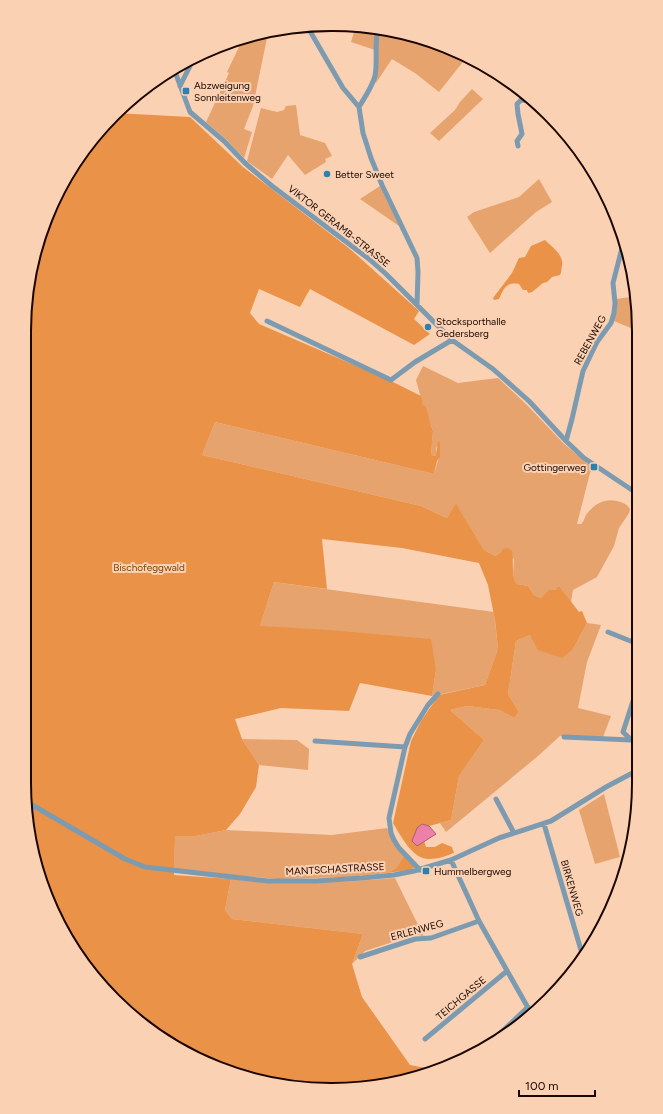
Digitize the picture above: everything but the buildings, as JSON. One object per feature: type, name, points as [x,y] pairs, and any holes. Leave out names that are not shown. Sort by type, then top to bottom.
[{"type":"street","points":[[311,32],[343,88],[359,107],[362,133],[371,158],[382,185],[417,258],[417,305]]},
{"type":"street","points":[[359,107],[375,76],[377,35]]},
{"type":"street","points":[[180,86],[190,67]]},
{"type":"street","name":"VIKTOR GERAMB-STRASSE","points":[[176,74],[190,112],[224,141],[245,163],[272,186],[386,274],[452,340],[493,369],[512,385],[549,421],[566,441],[588,460],[632,490]]},
{"type":"street","points":[[518,146],[517,141],[522,134],[518,114],[518,104],[521,100],[523,100]]},
{"type":"street","name":"REBENWEG","points":[[566,441],[583,371],[597,342],[611,323],[614,313],[615,302],[613,283],[621,251]]},
{"type":"street","points":[[267,321],[391,380],[415,362],[452,340]]},
{"type":"street","points":[[608,632],[632,642]]},
{"type":"street","points":[[420,870],[399,848],[394,840],[389,827],[388,818],[406,747],[416,724],[428,705],[438,694]]},
{"type":"street","points":[[631,740],[623,732],[632,704]]},
{"type":"street","points":[[564,737],[631,740]]},
{"type":"street","points":[[315,741],[406,747]]},
{"type":"street","name":"MANTSCHASTRASSE","points":[[32,805],[125,859],[145,867],[268,881],[316,881],[394,875],[420,870],[451,860],[492,841],[544,824],[632,773]]},
{"type":"street","points":[[496,799],[514,833]]},
{"type":"street","name":"BIRKENWEG","points":[[544,824],[581,950]]},
{"type":"street","points":[[451,860],[493,948],[528,1007],[511,1023]]},
{"type":"street","name":"ERLENWEG","points":[[360,957],[415,938],[430,938],[479,921]]},
{"type":"street","name":"TEICHGASSE","points":[[425,1039],[508,971]]},
{"type":"shaded area","points":[[354,32],[376,35],[375,50],[351,42]]},
{"type":"shaded area","points":[[378,35],[409,41],[463,62],[439,92],[415,73],[392,59],[376,83],[374,81]]},
{"type":"shaded area","points":[[267,38],[253,106],[244,129],[252,132],[244,158],[226,139],[206,122],[229,73],[227,72],[239,47],[238,46]]},
{"type":"shaded area","points":[[472,89],[483,99],[439,141],[430,133],[455,110]]},
{"type":"shaded area","points":[[296,105],[300,135],[325,143],[332,156],[325,159],[326,162],[305,175],[288,155],[272,179],[247,161],[261,108],[277,112],[284,110],[286,106]]},
{"type":"shaded area","points":[[539,179],[552,202],[536,212],[490,253],[467,217],[474,212],[519,197]]},
{"type":"shaded area","points":[[380,186],[399,226],[360,199]]},
{"type":"shaded area","points":[[630,297],[632,328],[614,321],[617,299]]},
{"type":"shaded area","points":[[423,366],[458,383],[498,378],[526,404],[563,443],[593,468],[590,473],[577,524],[581,524],[592,508],[603,501],[619,501],[630,509],[619,528],[614,546],[597,577],[573,590],[571,602],[560,587],[541,598],[534,595],[528,586],[517,584],[513,576],[514,559],[501,552],[495,556],[484,550],[456,505],[447,518],[421,506],[202,455],[215,422],[434,474],[440,454],[440,443],[436,448],[436,456],[431,455],[433,431],[423,405],[416,380]]},
{"type":"shaded area","points":[[274,582],[494,612],[498,649],[485,685],[432,696],[436,670],[260,626]]},
{"type":"shaded area","points":[[587,623],[601,625],[587,662],[578,708],[611,716],[603,737],[560,736],[446,832],[440,823],[451,820],[459,776],[484,740],[450,710],[467,706],[499,710],[514,718],[519,712],[508,694],[516,641],[530,635],[573,649]]},
{"type":"shaded area","points":[[242,739],[297,740],[309,749],[308,770],[259,765]]},
{"type":"shaded area","points":[[604,794],[620,857],[595,864],[579,810]]},
{"type":"shaded area","points":[[422,824],[429,826],[436,834],[417,846],[412,841],[417,828]]},
{"type":"shaded area","points":[[387,828],[404,856],[396,868],[387,873],[349,877],[278,879],[174,870],[175,836],[196,836],[226,830],[332,835]]},
{"type":"shaded area","points":[[395,878],[424,937],[417,934],[365,951],[352,964],[363,934],[232,919],[225,910],[231,879],[272,882],[313,882]]},
{"type":"green space","name":"Bischofeggwald","points":[[125,114],[190,117],[243,167],[350,249],[419,311],[414,319],[430,334],[414,345],[310,289],[300,307],[259,289],[250,313],[259,324],[389,380],[421,396],[433,431],[431,455],[436,456],[438,441],[440,443],[440,457],[437,461],[434,474],[215,422],[202,455],[421,506],[447,518],[456,504],[484,550],[495,556],[503,549],[508,548],[512,551],[513,574],[517,584],[528,586],[534,595],[541,598],[549,590],[555,590],[560,587],[579,612],[582,611],[587,623],[573,649],[562,658],[538,650],[530,635],[516,641],[508,694],[519,712],[514,718],[499,710],[467,706],[450,710],[484,740],[459,776],[451,820],[429,826],[422,824],[416,845],[424,841],[426,847],[435,847],[442,843],[452,847],[454,853],[429,859],[423,858],[412,851],[403,840],[393,823],[411,741],[421,721],[439,695],[485,685],[498,649],[495,620],[488,585],[479,563],[402,548],[322,539],[327,589],[274,582],[260,626],[329,630],[431,639],[436,670],[432,696],[360,683],[349,711],[281,708],[235,719],[242,739],[259,765],[256,787],[240,814],[226,830],[196,836],[175,836],[174,875],[231,879],[225,910],[232,919],[363,934],[352,964],[362,997],[410,1065],[425,1068],[409,1073],[371,1080],[332,1083],[312,1082],[254,1073],[217,1060],[181,1043],[133,1008],[119,995],[93,965],[71,933],[62,915],[41,860],[34,822],[31,782],[31,332],[34,292],[41,254],[47,235],[71,181],[93,149]]},
{"type":"green space","points":[[545,240],[560,255],[562,266],[560,275],[552,277],[532,292],[528,293],[527,290],[523,290],[519,284],[508,285],[504,289],[499,299],[494,300],[493,298],[512,273],[519,258],[525,257],[531,246]]},
{"type":"green space","points":[[404,856],[414,865],[414,868],[387,873],[396,868]]},
{"type":"place","name":"Abzweigung Sonnleitenweg","points":[[186,91]]},
{"type":"place","name":"Better Sweet","points":[[327,174]]},
{"type":"place","name":"Stocksporthalle Gedersberg","points":[[428,327]]},
{"type":"place","name":"Gottingerweg","points":[[594,467]]},
{"type":"place","name":"Hummelbergweg","points":[[426,871]]}]
